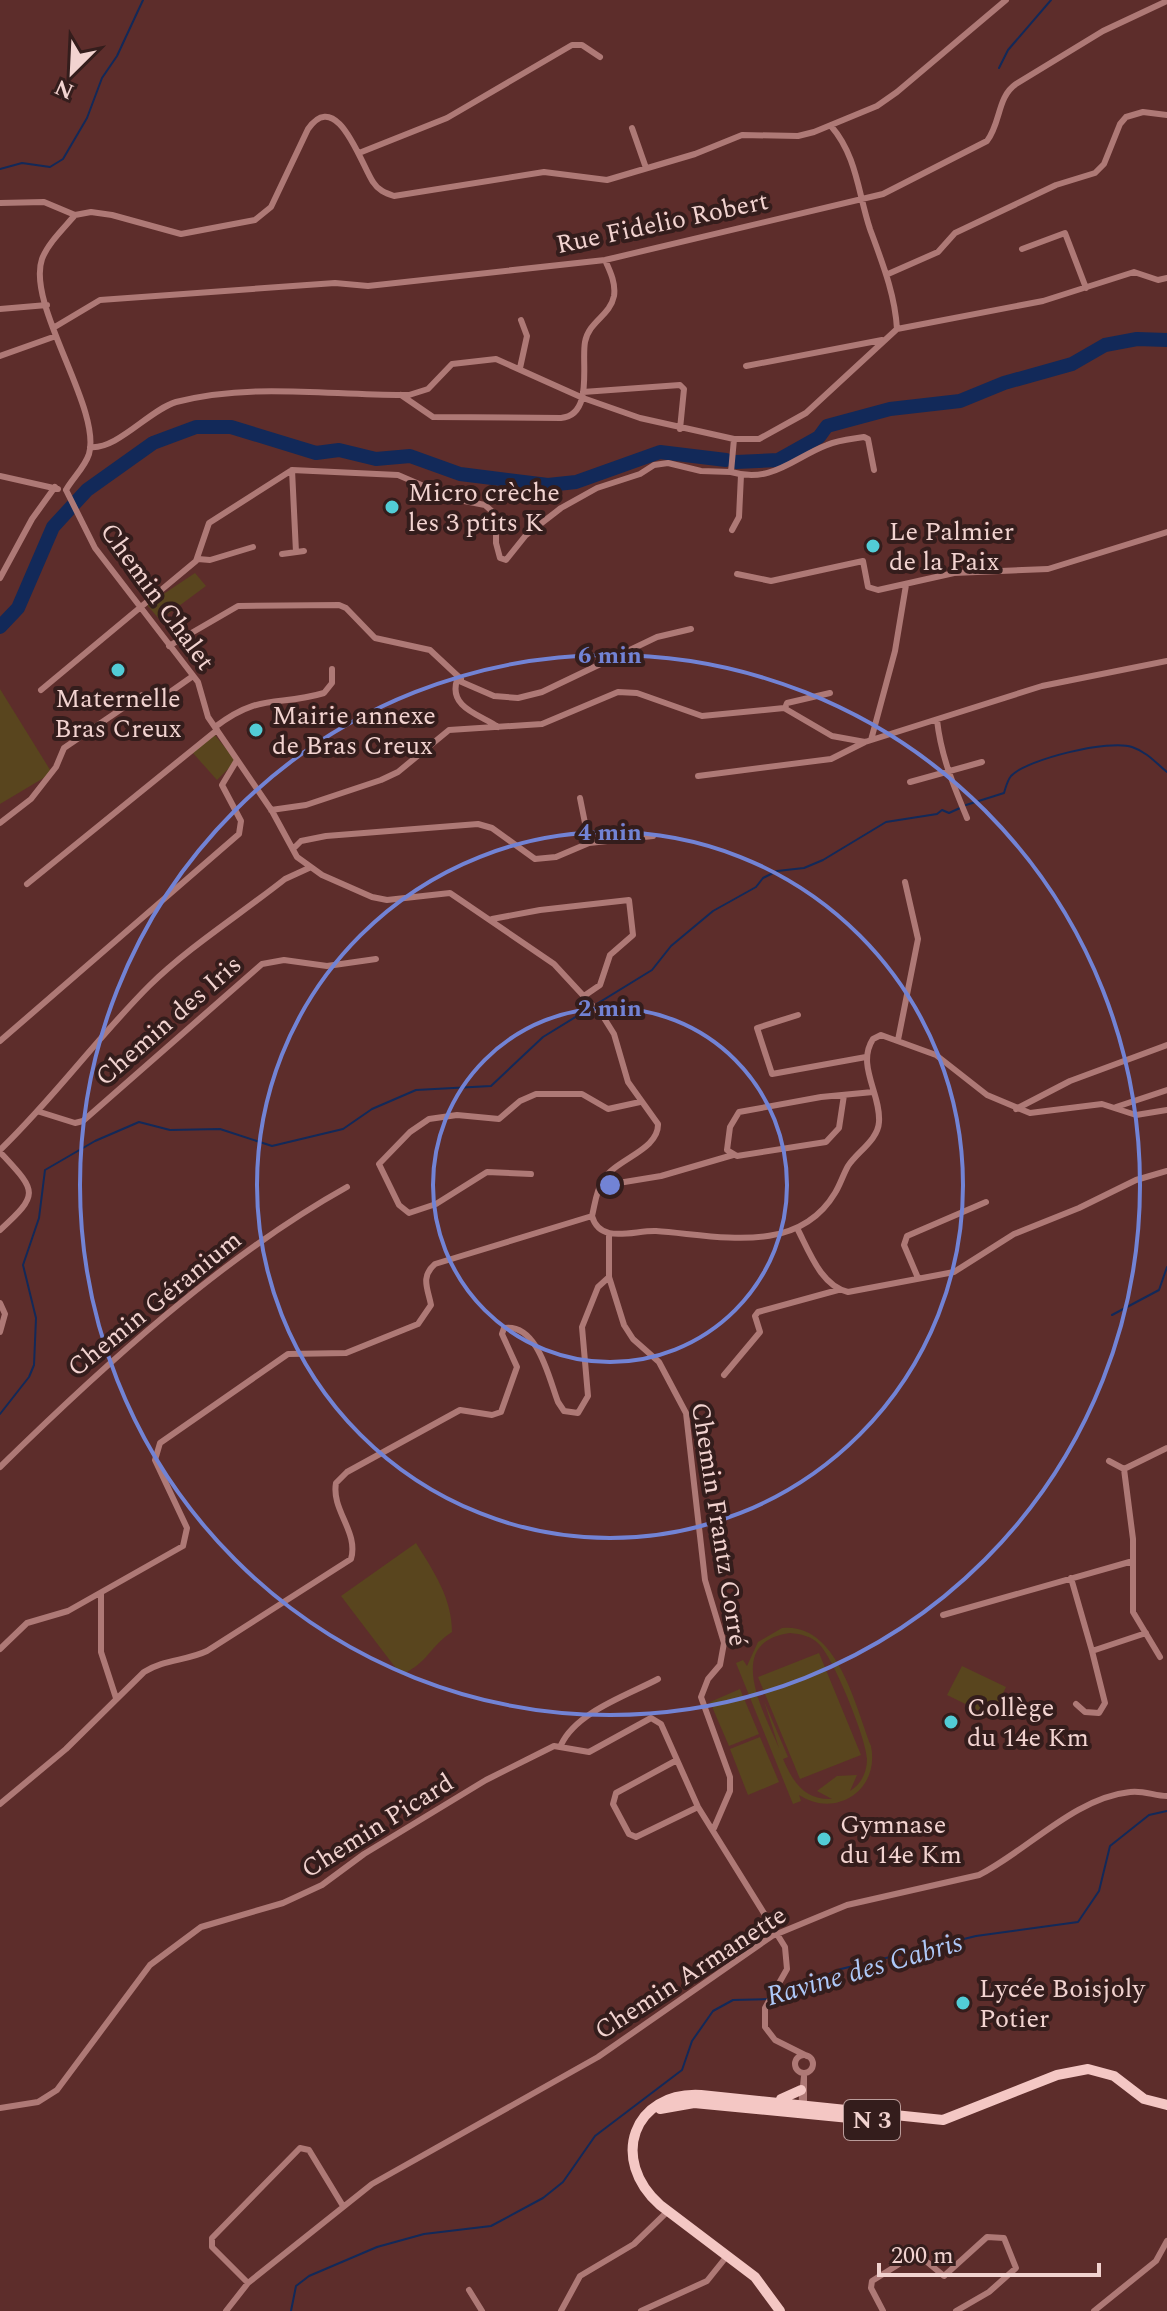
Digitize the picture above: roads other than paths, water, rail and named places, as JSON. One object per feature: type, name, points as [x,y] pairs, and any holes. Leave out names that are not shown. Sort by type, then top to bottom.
[{"type":"main road","name":"N 3","points":[[780,2311],[763,2284],[644,2192],[631,2161],[636,2131],[654,2111],[676,2095],[804,2107],[938,2126],[952,2124],[1080,2070]]},
{"type":"main road","name":"N 3","points":[[804,2107],[829,2105],[943,2120],[1057,2075],[1080,2070],[1114,2076],[1144,2099],[1167,2105]]},
{"type":"main road","points":[[767,2104],[804,2091],[829,2105]]},
{"type":"street","points":[[0,203],[44,202],[75,215],[91,212],[112,215],[169,232],[194,234],[255,220],[268,211],[308,129],[316,120],[326,117],[337,121],[359,153],[376,186],[400,196],[544,172],[600,181],[742,135],[798,136],[831,126],[897,92],[1006,0]]},
{"type":"street","name":"Rue Fidelio Robert","points":[[53,328],[100,300],[335,283],[368,286],[605,260],[883,194],[978,147],[997,125],[1003,99],[1010,88],[1103,31],[1167,1]]},
{"type":"street","points":[[359,153],[447,118],[572,45],[582,45],[600,57]]},
{"type":"street","points":[[888,274],[938,252],[955,233],[1056,185],[1095,173],[1104,164],[1120,124],[1126,117],[1143,112],[1167,115]]},
{"type":"street","points":[[831,126],[850,154],[888,274],[897,329]]},
{"type":"street","points":[[632,128],[646,168]]},
{"type":"street","points":[[0,476],[55,487],[66,493],[88,457],[90,447],[85,418],[53,328],[40,269],[42,259],[75,215]]},
{"type":"street","points":[[1022,249],[1065,233],[1086,288]]},
{"type":"street","points":[[401,395],[433,417],[568,417],[583,395],[585,339],[594,321],[608,311],[615,291],[605,260]]},
{"type":"street","points":[[90,447],[106,444],[176,402],[281,390],[401,395],[428,389],[448,367],[460,361],[496,359],[583,395],[680,429],[734,439],[759,439],[806,413],[897,329],[925,327],[1086,288],[1134,272],[1158,280],[1167,278]]},
{"type":"street","points":[[0,309],[10,311],[47,305]]},
{"type":"street","points":[[520,368],[527,336],[521,320]]},
{"type":"street","points":[[0,356],[56,336]]},
{"type":"street","points":[[746,366],[882,340]]},
{"type":"street","points":[[583,395],[680,385],[684,389],[680,429]]},
{"type":"street","points":[[41,690],[198,559],[209,523],[292,470],[398,475],[454,499],[485,505],[496,515],[496,543],[500,558],[506,560],[526,535],[561,508],[597,488],[640,474],[654,465],[668,463],[701,471],[741,475],[787,468],[826,445],[864,437],[868,439],[874,470]]},
{"type":"street","points":[[731,472],[734,439]]},
{"type":"street","points":[[292,470],[296,552]]},
{"type":"street","points":[[732,530],[739,517],[741,475]]},
{"type":"street","points":[[0,578],[32,519],[55,487]]},
{"type":"street","name":"Chemin Chalet","points":[[66,493],[77,517],[137,607],[193,676],[216,729],[271,810],[293,849],[309,868],[372,897],[387,900],[450,893],[554,964],[604,1018],[614,1034],[628,1082],[658,1124],[657,1135],[611,1170],[599,1186]]},
{"type":"street","points":[[737,574],[771,581],[863,561],[872,590],[954,573],[1048,569],[1167,532]]},
{"type":"street","points":[[198,559],[210,560],[253,547]]},
{"type":"street","points":[[282,554],[304,551]]},
{"type":"street","points":[[868,741],[895,651],[906,585]]},
{"type":"street","points":[[169,646],[238,606],[339,605],[346,608],[375,638],[430,650],[461,679],[494,696],[518,698],[542,692],[652,642],[691,629]]},
{"type":"street","points":[[698,776],[831,759],[868,741],[1042,686],[1166,661],[1167,672]]},
{"type":"street","points":[[27,884],[240,709],[264,700],[324,693],[332,683],[332,669]]},
{"type":"street","points":[[0,823],[31,799],[56,767],[64,748],[142,695],[166,695],[193,676]]},
{"type":"street","points":[[461,679],[455,686],[465,709],[498,727]]},
{"type":"street","points":[[271,810],[320,802],[381,780],[398,772],[449,730],[533,726],[559,720],[618,692],[637,693],[702,716],[785,708],[832,736],[868,741]]},
{"type":"street","points":[[785,708],[787,703],[830,693]]},
{"type":"street","points":[[937,720],[941,757],[951,771],[966,815]]},
{"type":"street","points":[[0,1041],[239,834],[241,821],[222,785],[237,760]]},
{"type":"street","points":[[910,782],[982,762]]},
{"type":"street","points":[[580,798],[589,843]]},
{"type":"street","points":[[293,849],[301,841],[326,836],[470,823],[492,828],[530,859],[546,859],[589,843],[653,836]]},
{"type":"street","points":[[0,1230],[27,1206],[32,1192],[27,1181],[0,1151],[40,1112],[95,1043],[152,983],[285,879],[309,868]]},
{"type":"street","points":[[898,1040],[918,939],[905,882]]},
{"type":"street","points":[[492,919],[629,900],[634,923],[631,939],[610,955],[605,979],[585,998]]},
{"type":"street","name":"Chemin des Iris","points":[[40,1112],[75,1123],[83,1121],[262,964],[284,960],[327,966],[376,959]]},
{"type":"street","points":[[798,1015],[757,1028],[772,1074],[866,1057]]},
{"type":"street","points":[[844,1095],[843,1118],[826,1142],[733,1155],[661,1176],[599,1186],[592,1216],[595,1224],[609,1234],[646,1231],[754,1240],[797,1228],[827,1203],[852,1160],[874,1135],[879,1117],[866,1057],[873,1039],[881,1035],[936,1055],[987,1095],[1016,1109],[1041,1113],[1081,1105],[1116,1107],[1136,1115],[1167,1110]]},
{"type":"street","points":[[1016,1109],[1070,1081],[1167,1045]]},
{"type":"street","points":[[1116,1107],[1167,1090]]},
{"type":"street","points":[[733,1155],[726,1145],[732,1121],[739,1112],[873,1092]]},
{"type":"street","points":[[531,1174],[498,1169],[487,1172],[436,1204],[409,1213],[403,1211],[379,1169],[381,1159],[429,1119],[457,1115],[499,1119],[520,1101],[536,1094],[582,1094],[608,1109],[640,1102]]},
{"type":"street","points":[[724,1375],[760,1332],[755,1316],[758,1312],[838,1290],[848,1292],[954,1272],[1014,1234],[1079,1208],[1136,1180],[1167,1171]]},
{"type":"street","name":"Chemin Géranium","points":[[0,1467],[83,1386],[231,1265],[292,1217],[347,1187]]},
{"type":"street","points":[[918,1278],[904,1245],[907,1236],[986,1202]]},
{"type":"street","points":[[0,1649],[27,1623],[68,1611],[186,1542],[187,1528],[155,1460],[160,1443],[288,1354],[346,1353],[418,1324],[431,1305],[425,1282],[428,1271],[435,1264],[592,1216]]},
{"type":"street","points":[[797,1228],[823,1276],[838,1290]]},
{"type":"street","name":"Chemin Frantz Corré","points":[[609,1234],[609,1277],[624,1325],[633,1339],[659,1362],[686,1413],[705,1580],[724,1643],[720,1665],[708,1679],[701,1697],[730,1777],[730,1791],[714,1828]]},
{"type":"street","points":[[0,1804],[66,1749],[116,1698],[159,1662],[190,1659],[207,1651],[246,1623],[351,1559],[354,1545],[336,1499],[336,1483],[347,1472],[460,1410],[492,1415],[501,1412],[517,1367],[502,1334],[504,1328],[516,1328],[534,1343],[558,1402],[564,1411],[578,1413],[588,1396],[582,1327],[598,1287],[609,1277]]},
{"type":"street","points":[[0,1303],[5,1314],[0,1332]]},
{"type":"street","points":[[1124,1469],[1167,1448]]},
{"type":"street","points":[[1109,1461],[1124,1469]]},
{"type":"street","points":[[1124,1469],[1133,1561],[1133,1612],[1160,1657]]},
{"type":"street","points":[[943,1615],[1133,1561]]},
{"type":"street","points":[[1071,1578],[1105,1703],[1099,1713],[1092,1714],[1076,1704]]},
{"type":"street","points":[[101,1594],[101,1652],[116,1698]]},
{"type":"street","points":[[1092,1651],[1146,1633]]},
{"type":"street","name":"Chemin Picard","points":[[0,2108],[38,2102],[57,2090],[150,1965],[195,1931],[213,1921],[283,1903],[315,1889],[364,1854],[486,1780],[561,1745],[579,1723],[658,1679]]},
{"type":"street","name":"Chemin Picard","points":[[561,1745],[589,1752],[647,1719],[654,1719],[661,1724],[677,1760]]},
{"type":"street","points":[[698,1807],[636,1837],[629,1834],[613,1804],[616,1793],[677,1760],[698,1807],[714,1828],[746,1889],[778,1933],[787,1955],[784,1978],[765,2008],[764,2021],[768,2035],[807,2056],[813,2064],[804,2074],[804,2107]]},
{"type":"street","name":"Chemin Armanette","points":[[226,2311],[248,2283],[343,2206],[414,2159],[512,2108],[623,2041],[778,1933],[847,1905],[979,1875],[999,1865],[1048,1829],[1120,1794],[1135,1791],[1167,1796]]},
{"type":"street","points":[[786,2046],[797,2060],[797,2069],[804,2074]]},
{"type":"street","points":[[797,2060],[807,2056]]},
{"type":"street","points":[[248,2283],[212,2247],[212,2238],[300,2148],[309,2150],[343,2206]]},
{"type":"street","points":[[561,2311],[580,2276],[634,2244],[668,2211]]},
{"type":"street","points":[[883,2311],[871,2288],[872,2281],[907,2259],[921,2257],[944,2276],[987,2237],[1004,2238],[1016,2268],[989,2292],[956,2311]]},
{"type":"street","points":[[1094,2311],[1156,2261],[1167,2241]]},
{"type":"street","points":[[641,2311],[707,2281],[727,2256]]},
{"type":"street","points":[[469,2290],[482,2311]]},
{"type":"waterway","points":[[0,169],[22,163],[50,167],[63,159],[87,118],[102,78],[117,56],[143,0]]},
{"type":"waterway","points":[[999,68],[1008,50],[1051,0]]},
{"type":"waterway","points":[[736,462],[778,460],[819,437],[827,426],[890,409],[960,401],[1004,383],[1072,364],[1105,345],[1137,339],[1167,340]]},
{"type":"waterway","points":[[0,627],[18,608],[53,527],[87,490],[153,443],[196,427],[231,427],[316,453],[339,450],[376,459],[410,456],[460,474],[548,485],[576,482],[660,452],[726,460]]},
{"type":"waterway","points":[[966,805],[1004,793],[1011,776],[1034,763],[1088,748],[1132,747],[1167,772]]},
{"type":"waterway","points":[[0,1414],[29,1377],[34,1365],[36,1318],[23,1265],[39,1218],[45,1170],[95,1141],[139,1122],[170,1130],[220,1129],[272,1146],[343,1129],[372,1109],[416,1090],[491,1086],[543,1037],[652,970],[671,946],[713,911],[756,887],[763,878],[777,871],[804,868],[823,860],[886,822],[937,814],[942,810],[949,813],[960,808]]},
{"type":"waterway","points":[[1112,1315],[1159,1290],[1167,1267]]},
{"type":"waterway","name":"Ravine des Cabris","points":[[775,1997],[841,1969],[976,1936],[1078,1922],[1099,1891],[1110,1846],[1149,1815],[1167,1811]]},
{"type":"waterway","name":"Ravine des Cabris","points":[[291,2311],[296,2286],[309,2276],[377,2247],[424,2234],[491,2226],[543,2198],[563,2182],[595,2136],[682,2070],[692,2041],[713,2011],[733,2000],[769,1999]]},
{"type":"place","name":"Micro crèche les 3 ptits K","points":[[392,507]]},
{"type":"place","name":"Le Palmier de la Paix","points":[[873,546]]},
{"type":"place","name":"Maternelle Bras Creux","points":[[118,670]]},
{"type":"place","name":"Mairie annexe de Bras Creux","points":[[256,730]]},
{"type":"place","name":"Collège du 14e Km","points":[[951,1722]]},
{"type":"place","name":"Gymnase du 14e Km","points":[[824,1839]]},
{"type":"place","name":"Lycée Boisjoly Potier","points":[[963,2003]]}]
